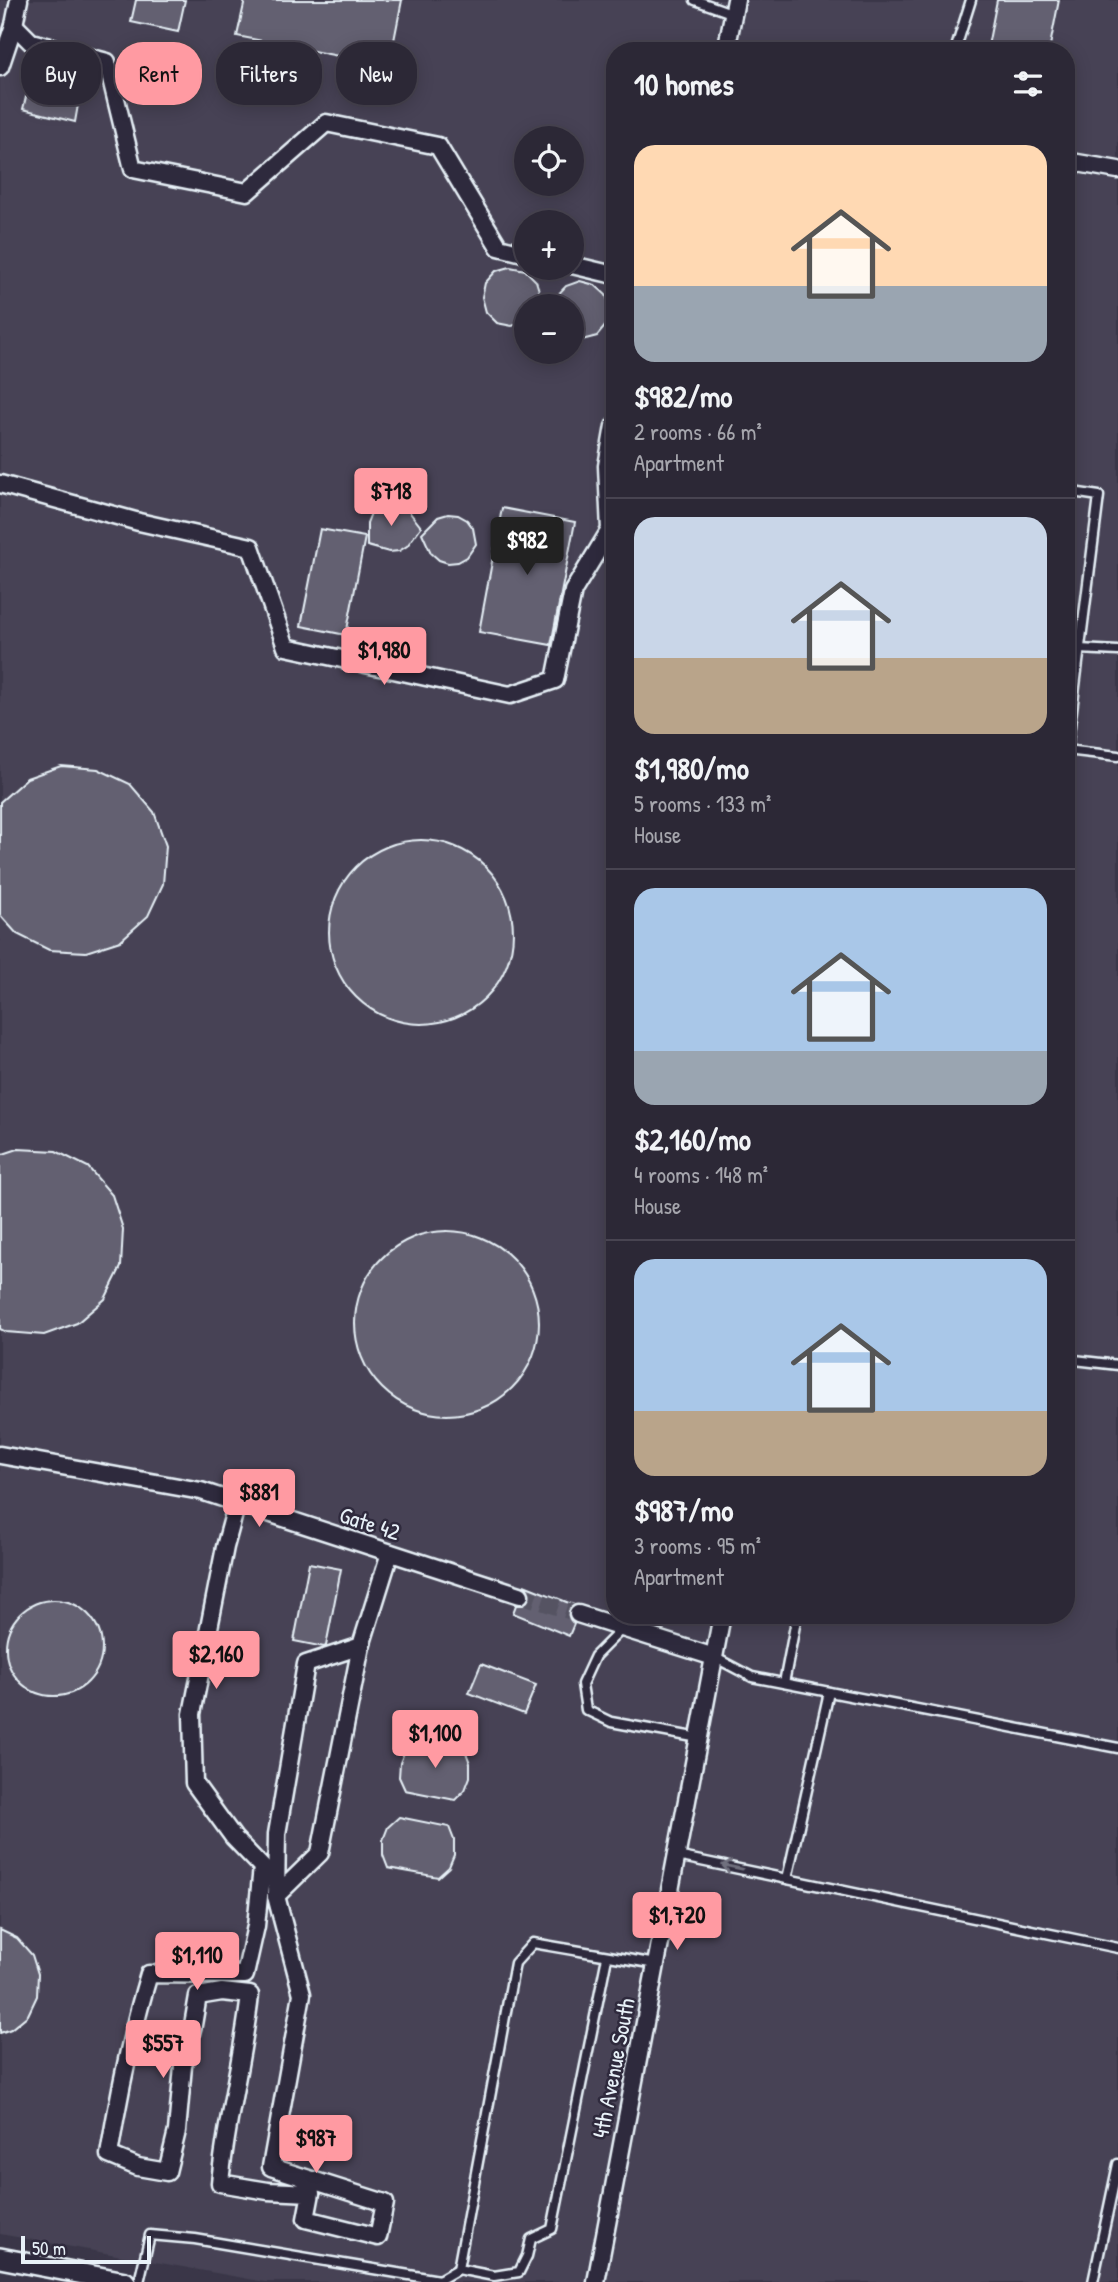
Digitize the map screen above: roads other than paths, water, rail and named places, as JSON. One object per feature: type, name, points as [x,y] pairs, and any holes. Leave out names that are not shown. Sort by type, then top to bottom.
[{"type":"street","points":[[0,67],[19,0]]},
{"type":"street","points":[[728,42],[735,7]]},
{"type":"street","points":[[14,25],[31,42],[107,62],[132,169],[247,192],[326,123],[438,146],[499,247],[514,251]]},
{"type":"street","points":[[1075,163],[1118,170]]},
{"type":"street","points":[[584,268],[606,273]]},
{"type":"street","points":[[0,484],[139,522],[251,547],[286,647],[510,695],[555,680],[573,592],[606,537]]},
{"type":"street","name":"Gate 42","points":[[0,1455],[201,1491],[520,1595]]},
{"type":"street","points":[[237,1503],[225,1547],[192,1714],[194,1783],[234,1838],[262,1867],[257,1926],[246,1975],[149,1974],[128,2050],[109,2155],[138,2167],[167,2172],[177,2131],[183,2066],[198,1996],[222,1992],[250,1995],[220,2183],[268,2191],[311,2193],[306,2219],[378,2237],[384,2203],[271,2167],[302,1994],[276,1896],[277,1834],[306,1664],[361,1646]]},
{"type":"street","points":[[276,1896],[320,1853],[361,1646],[390,1553]]},
{"type":"street","points":[[578,1614],[606,1623]]},
{"type":"street","points":[[610,1624],[714,1657]]},
{"type":"street","name":"4th Avenue South","points":[[596,2282],[720,1624]]},
{"type":"street","points":[[0,2258],[50,2275],[125,2282]]},
{"type":"lane","points":[[695,0],[735,7]]},
{"type":"lane","points":[[957,42],[971,0]]},
{"type":"lane","points":[[1075,492],[1099,496],[1075,680]]},
{"type":"lane","points":[[1079,649],[1118,651]]},
{"type":"lane","points":[[1075,751],[1118,756]]},
{"type":"lane","points":[[1075,1360],[1118,1365]]},
{"type":"lane","points":[[784,1683],[795,1624]]},
{"type":"lane","points":[[623,1628],[595,1656],[582,1684],[586,1710],[611,1722],[699,1738]]},
{"type":"lane","points":[[714,1657],[752,1676],[1118,1748]]},
{"type":"lane","points":[[788,1879],[829,1692]]},
{"type":"lane","points":[[677,1856],[1118,1948]]},
{"type":"lane","points":[[458,2269],[515,1964],[533,1943],[656,1964]]},
{"type":"lane","points":[[139,2282],[150,2235],[195,2239],[439,2280],[458,2269],[494,2276],[519,2272],[531,2239],[552,2229],[607,1957]]},
{"type":"lane","points":[[1093,2282],[1118,2164]]},
{"type":"tunnel","points":[[520,1595],[578,1614]]}]
